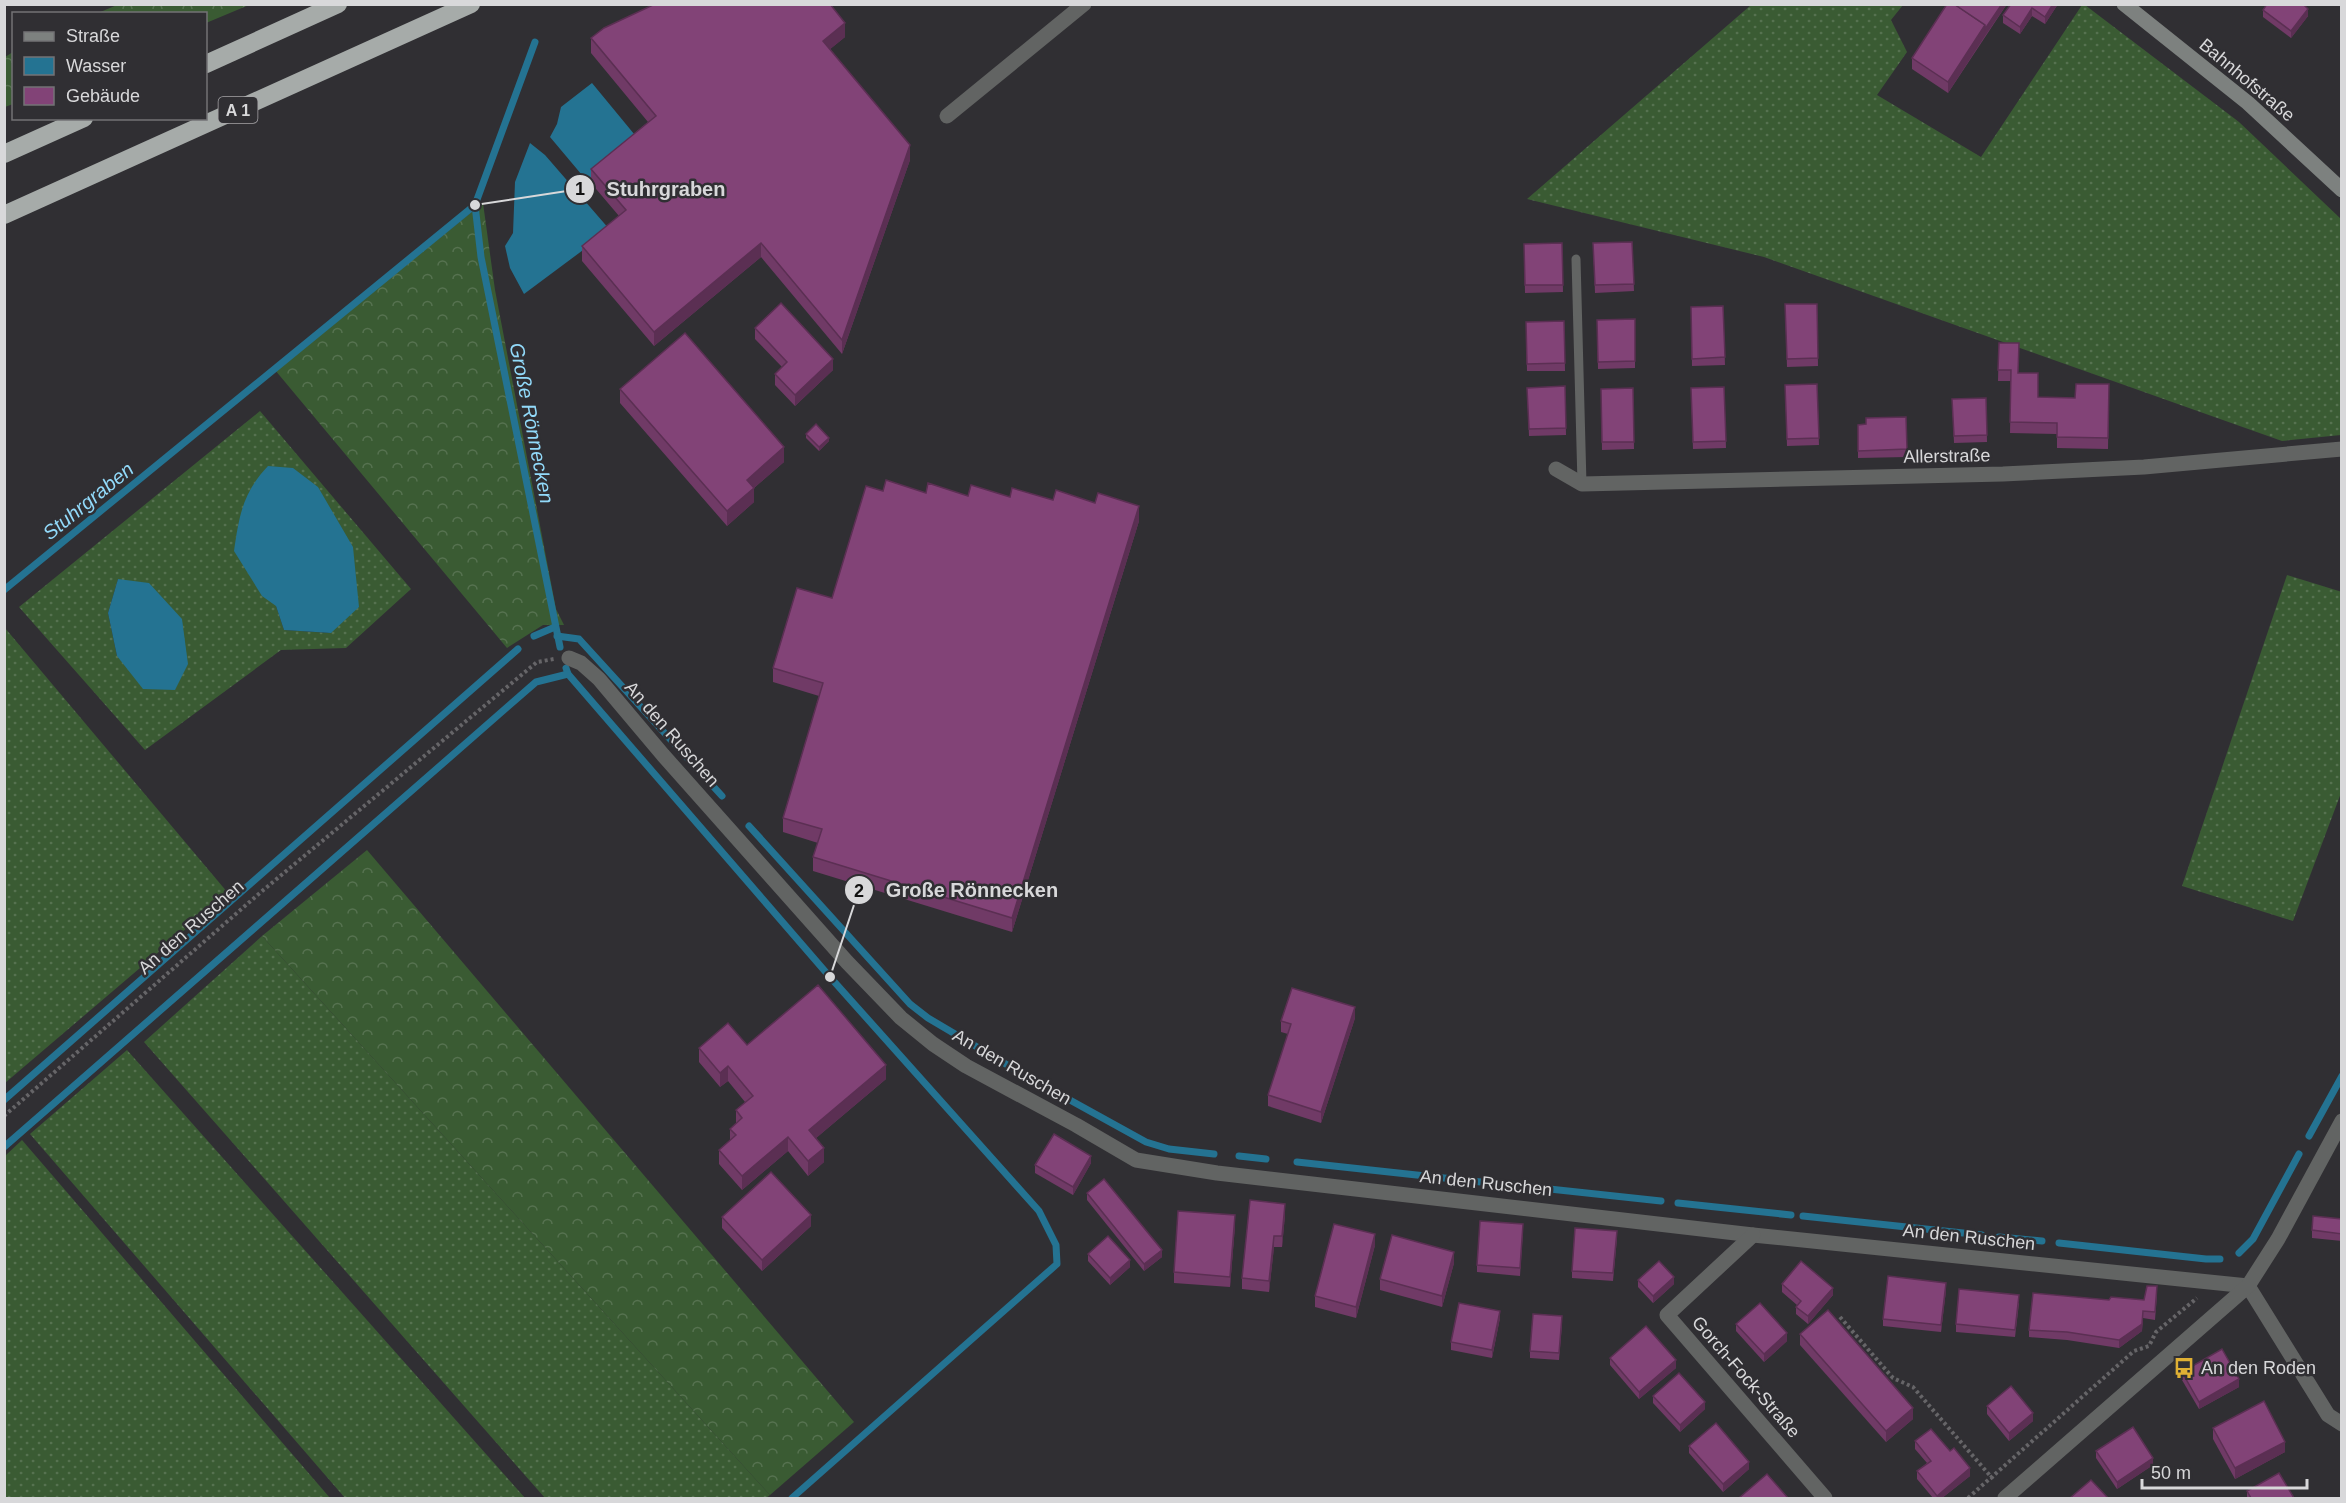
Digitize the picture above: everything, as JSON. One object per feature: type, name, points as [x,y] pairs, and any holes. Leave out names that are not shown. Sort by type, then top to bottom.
[{"type":"highway","points":[[207,64],[338,4]]},
{"type":"highway","name":"A 1","points":[[4,214],[471,4]]},
{"type":"highway","points":[[4,154],[80,120]]},
{"type":"street","points":[[947,116],[1084,4]]},
{"type":"street","name":"Bahnhofstraße","points":[[2128,6],[2248,103],[2342,190]]},
{"type":"street","name":"Allerstraße","points":[[1582,484],[2003,474],[2144,467],[2342,449]]},
{"type":"street","points":[[1556,469],[1582,484]]},
{"type":"street","name":"An den Ruschen","points":[[569,658],[581,663],[599,679],[847,963],[901,1018],[933,1044],[966,1066],[1136,1160],[1217,1173],[1753,1234],[2248,1286]]},
{"type":"street","points":[[2005,1498],[2248,1286],[2278,1239],[2342,1121]]},
{"type":"street","name":"Gorch-Fock-Straße","points":[[1753,1234],[1667,1315],[1825,1498]]},
{"type":"street","points":[[2248,1286],[2328,1415],[2342,1424]]},
{"type":"lane","points":[[1576,259],[1582,484]]},
{"type":"path","name":"An den Ruschen","points":[[4,1116],[261,892],[537,662],[569,658]]},
{"type":"path","points":[[1968,1498],[2134,1351],[2149,1346],[2156,1332],[2216,1282]]},
{"type":"path","points":[[1840,1317],[1893,1378],[1913,1388],[1992,1478],[2005,1498]]},
{"type":"green space","points":[[117,4],[249,5],[207,23],[207,12],[100,12]]},
{"type":"green space","points":[[1751,5],[1903,5],[1891,20],[1907,52],[1877,95],[1981,157],[2082,5],[2085,5],[2239,122],[2341,219],[2341,435],[2282,441],[1764,257],[1527,199]]},
{"type":"green space","points":[[12,53],[12,104],[5,107],[5,57]]},
{"type":"green space","points":[[483,203],[495,290],[556,609],[564,625],[543,625],[507,648],[275,370]]},
{"type":"green space","points":[[260,411],[411,589],[346,648],[281,650],[145,750],[19,607]],"holes":[[[118,579],[117,656],[108,613]],[[276,606],[330,633],[284,630]]]},
{"type":"green space","points":[[2287,575],[2342,592],[2341,793],[2293,921],[2182,886]]},
{"type":"green space","points":[[5,628],[228,893],[4,1083]]},
{"type":"green space","points":[[367,850],[854,1422],[770,1495],[262,936]]},
{"type":"green space","points":[[262,936],[770,1495],[766,1498],[545,1498],[144,1042]]},
{"type":"green space","points":[[127,1050],[525,1498],[345,1498],[30,1134]]},
{"type":"green space","points":[[22,1140],[330,1498],[5,1498],[5,1156]]},
{"type":"water","points":[[592,83],[639,140],[587,181],[550,137],[557,124],[561,107]]},
{"type":"water","points":[[530,143],[545,155],[610,230],[524,294],[510,268],[505,246],[513,233],[515,182]]},
{"type":"water","points":[[268,466],[293,468],[318,487],[353,547],[359,607],[331,633],[284,630],[276,606],[262,596],[234,551],[238,527],[248,495]]},
{"type":"water","points":[[118,579],[149,583],[182,619],[188,664],[175,690],[143,689],[117,656],[108,613]]},
{"type":"building","points":[[655,4],[830,4],[845,23],[823,41],[910,145],[842,340],[761,243],[654,332],[582,246],[626,210],[591,169],[656,116],[591,38],[604,28]]},
{"type":"building","points":[[1947,4],[1954,4],[1985,25],[1948,82],[1912,58]]},
{"type":"building","points":[[1954,4],[2002,4],[1985,29],[1985,25]]},
{"type":"building","points":[[2011,4],[2053,4],[2045,17],[2032,8],[2020,27],[2003,15]]},
{"type":"building","points":[[2267,4],[2303,4],[2308,9],[2291,31],[2263,10]]},
{"type":"building","points":[[1632,242],[1634,284],[1595,285],[1593,243]]},
{"type":"building","points":[[1562,243],[1563,285],[1525,285],[1524,244]]},
{"type":"building","points":[[781,303],[833,359],[795,395],[775,374],[787,362],[755,328]]},
{"type":"building","points":[[1785,304],[1817,304],[1818,358],[1787,359]]},
{"type":"building","points":[[1723,306],[1725,357],[1692,359],[1691,307]]},
{"type":"building","points":[[1635,319],[1635,361],[1598,362],[1597,320]]},
{"type":"building","points":[[1564,321],[1565,363],[1527,364],[1526,322]]},
{"type":"building","points":[[685,333],[784,447],[747,480],[754,488],[727,511],[620,389]]},
{"type":"building","points":[[1999,343],[2019,343],[2018,373],[2038,373],[2038,397],[2075,398],[2076,384],[2109,384],[2108,438],[2057,437],[2057,423],[2010,422],[2011,370],[1998,370]]},
{"type":"building","points":[[1817,384],[1819,438],[1787,439],[1785,385]]},
{"type":"building","points":[[1565,386],[1566,428],[1529,429],[1527,388]]},
{"type":"building","points":[[1724,387],[1726,441],[1693,442],[1691,388]]},
{"type":"building","points":[[1633,388],[1634,442],[1602,442],[1601,389]]},
{"type":"building","points":[[1986,398],[1987,435],[1954,436],[1952,399]]},
{"type":"building","points":[[1906,417],[1907,449],[1858,451],[1858,425],[1866,424],[1866,418]]},
{"type":"building","points":[[816,424],[829,438],[819,447],[806,434]]},
{"type":"building","points":[[886,480],[926,493],[928,483],[968,496],[971,485],[1010,497],[1012,488],[1053,500],[1056,490],[1095,503],[1098,493],[1139,506],[1012,918],[813,857],[822,829],[783,818],[823,683],[773,668],[797,588],[832,598],[866,486],[883,491]]},
{"type":"building","points":[[818,985],[886,1065],[809,1130],[824,1148],[808,1161],[788,1137],[742,1176],[719,1150],[736,1135],[730,1129],[742,1118],[736,1110],[753,1096],[728,1066],[720,1073],[699,1048],[728,1023],[747,1045]]},
{"type":"building","points":[[1292,988],[1355,1007],[1321,1112],[1268,1095],[1291,1024],[1281,1021]]},
{"type":"building","points":[[1054,1134],[1091,1156],[1073,1187],[1035,1165]]},
{"type":"building","points":[[771,1172],[811,1215],[762,1260],[722,1217]]},
{"type":"building","points":[[1104,1179],[1162,1250],[1144,1264],[1087,1193]]},
{"type":"building","points":[[1250,1200],[1285,1204],[1282,1236],[1274,1236],[1269,1281],[1242,1278]]},
{"type":"building","points":[[1178,1211],[1235,1215],[1230,1277],[1174,1272]]},
{"type":"building","points":[[2313,1216],[2342,1219],[2342,1234],[2312,1230]]},
{"type":"building","points":[[1480,1221],[1523,1224],[1520,1268],[1477,1265]]},
{"type":"building","points":[[1334,1224],[1375,1234],[1356,1307],[1315,1296]]},
{"type":"building","points":[[1575,1228],[1617,1231],[1613,1273],[1572,1271]]},
{"type":"building","points":[[1392,1235],[1454,1252],[1442,1296],[1380,1279]]},
{"type":"building","points":[[1108,1236],[1130,1260],[1110,1278],[1088,1254]]},
{"type":"building","points":[[1659,1261],[1674,1277],[1653,1296],[1638,1280]]},
{"type":"building","points":[[1801,1261],[1833,1288],[1808,1316],[1796,1307],[1801,1301],[1782,1284]]},
{"type":"building","points":[[1888,1276],[1946,1283],[1941,1325],[1883,1319]]},
{"type":"building","points":[[2147,1286],[2157,1286],[2155,1312],[2143,1311],[2142,1324],[2119,1340],[2067,1332],[2029,1330],[2033,1293],[2109,1300],[2111,1297],[2144,1300]]},
{"type":"building","points":[[1959,1289],[2019,1295],[2015,1330],[1956,1324]]},
{"type":"building","points":[[1459,1303],[1500,1311],[1492,1350],[1451,1342]]},
{"type":"building","points":[[1760,1303],[1787,1333],[1764,1354],[1736,1324]]},
{"type":"building","points":[[1828,1310],[1913,1408],[1886,1431],[1800,1334]]},
{"type":"building","points":[[1533,1314],[1562,1316],[1559,1353],[1530,1351]]},
{"type":"building","points":[[1646,1326],[1676,1360],[1639,1392],[1610,1358]]},
{"type":"building","points":[[2222,1349],[2239,1379],[2199,1402],[2182,1372]]},
{"type":"building","points":[[1679,1373],[1705,1402],[1680,1425],[1653,1396]]},
{"type":"building","points":[[2011,1386],[2033,1413],[2009,1433],[1987,1406]]},
{"type":"building","points":[[2264,1401],[2285,1442],[2235,1468],[2213,1428]]},
{"type":"building","points":[[1716,1423],[1749,1462],[1723,1484],[1689,1446]]},
{"type":"building","points":[[2133,1427],[2153,1458],[2117,1482],[2096,1451]]},
{"type":"building","points":[[1931,1429],[1950,1451],[1954,1448],[1970,1468],[1937,1496],[1917,1471],[1931,1461],[1915,1441]]},
{"type":"building","points":[[2279,1473],[2294,1498],[2251,1498],[2247,1491]]},
{"type":"building","points":[[1767,1474],[1788,1498],[1739,1498]]},
{"type":"building","points":[[2091,1480],[2108,1498],[2070,1498]]},
{"type":"waterway","name":"Stuhrgraben","points":[[4,590],[475,205],[535,42]]},
{"type":"waterway","name":"Große Rönnecken","points":[[475,205],[481,257],[560,647]]},
{"type":"waterway","points":[[534,636],[555,627]]},
{"type":"waterway","points":[[557,636],[579,639],[722,796]]},
{"type":"waterway","points":[[4,1100],[518,649]]},
{"type":"waterway","name":"Große Rönnecken","points":[[566,668],[568,674],[830,977],[1039,1211],[1056,1245],[1057,1264],[792,1498]]},
{"type":"waterway","points":[[4,1147],[536,682],[568,674]]},
{"type":"waterway","points":[[749,826],[910,1004],[928,1018],[1021,1073],[1146,1142],[1169,1149],[1214,1154]]},
{"type":"waterway","points":[[2309,1136],[2342,1076]]},
{"type":"waterway","points":[[2239,1253],[2253,1239],[2299,1154]]},
{"type":"waterway","points":[[1239,1156],[1266,1159]]},
{"type":"waterway","points":[[1297,1162],[1481,1182]]},
{"type":"waterway","points":[[1503,1184],[1661,1201]]},
{"type":"waterway","points":[[1678,1203],[1791,1215]]},
{"type":"waterway","points":[[1803,1216],[1982,1235]]},
{"type":"waterway","points":[[1999,1237],[2042,1241]]},
{"type":"waterway","points":[[2059,1243],[2220,1259]]},
{"type":"place","name":"Stuhrgraben","points":[[475,205]]},
{"type":"place","name":"Große Rönnecken","points":[[830,977]]},
{"type":"place","name":"An den Roden","points":[[2184,1368]]}]
